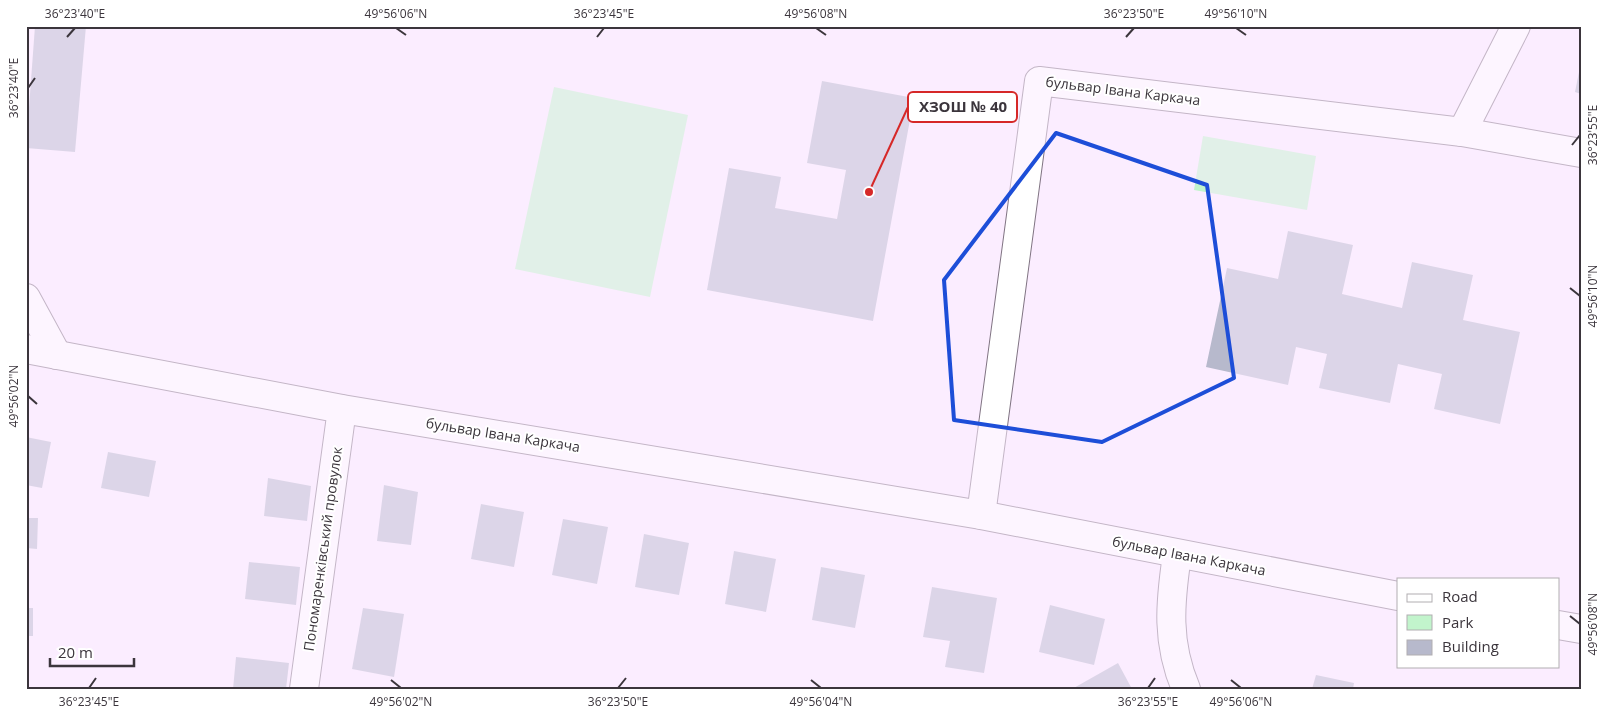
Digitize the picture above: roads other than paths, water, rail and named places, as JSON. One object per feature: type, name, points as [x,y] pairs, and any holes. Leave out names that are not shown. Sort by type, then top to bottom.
[{"type":"street","points":[[1462,132],[1516,26]]},
{"type":"street","name":"бульвар Івана Каркача","points":[[981,515],[1039,80],[1462,132],[1581,153]]},
{"type":"street","points":[[26,298],[57,355]]},
{"type":"street","name":"бульвар Івана Каркача","points":[[26,349],[342,409],[981,515],[1177,555],[1397,596]]},
{"type":"street","name":"Пономаренківський провулок","points":[[304,689],[342,409]]},
{"type":"street","points":[[1177,555],[1170,606],[1174,643],[1186,689]]},
{"type":"street","points":[[1560,625],[1581,630]]},
{"type":"place","name":"ХЗОШ № 40","points":[[869,192]]}]
